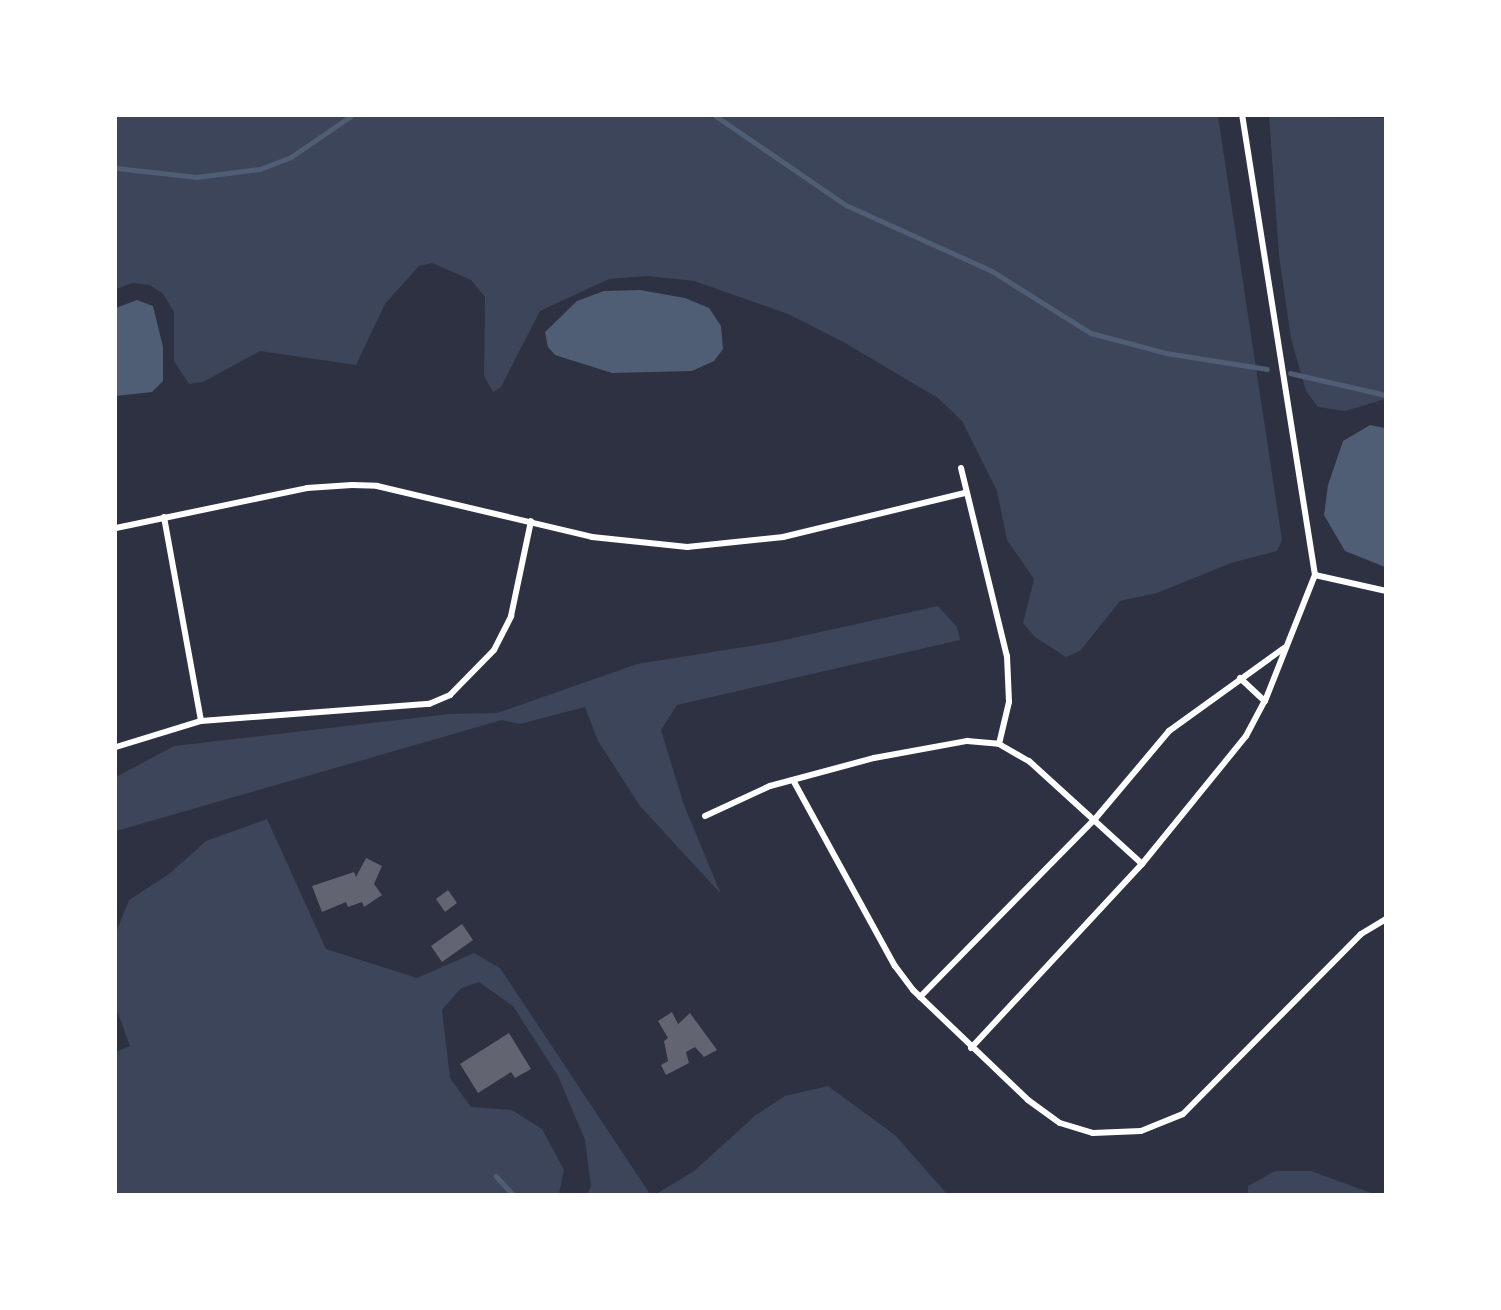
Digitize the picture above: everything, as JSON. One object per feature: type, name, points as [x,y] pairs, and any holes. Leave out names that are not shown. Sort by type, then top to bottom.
[{"type":"street","points":[[971,1048],[1142,864],[1246,736],[1265,701],[1315,575],[1242,116]]},
{"type":"street","points":[[961,468],[1007,656],[1009,702],[999,744]]},
{"type":"street","points":[[116,528],[307,488],[352,485],[377,486],[592,537],[657,547],[740,544],[965,493]]},
{"type":"street","points":[[164,517],[201,721]]},
{"type":"street","points":[[116,747],[201,721],[429,704],[450,695],[494,650],[511,616],[531,521]]},
{"type":"street","points":[[1315,575],[1385,592]]},
{"type":"street","points":[[920,998],[1095,819],[1169,731],[1286,647]]},
{"type":"street","points":[[1240,678],[1265,701]]},
{"type":"street","points":[[705,816],[747,794],[946,742],[999,744],[1029,761],[1142,864]]},
{"type":"street","points":[[793,780],[895,966],[920,998],[971,1048],[1060,1123],[1093,1133],[1141,1131],[1164,1124],[1203,1095],[1361,934],[1385,919]]},
{"type":"shaded area","points":[[116,116],[1218,116],[1282,540],[1277,551],[1231,563],[1157,593],[1120,601],[1080,651],[1066,657],[1035,637],[1023,623],[1034,579],[1007,540],[997,491],[962,421],[938,398],[845,343],[788,314],[694,281],[647,276],[609,279],[540,311],[501,387],[493,392],[484,376],[485,297],[471,280],[432,263],[419,266],[385,304],[356,365],[260,351],[203,382],[189,384],[174,361],[174,312],[163,294],[150,285],[132,283],[116,289]]},
{"type":"shaded area","points":[[1269,116],[1385,118],[1385,399],[1345,411],[1318,407],[1306,391],[1291,339],[1279,256]]},
{"type":"shaded area","points":[[640,290],[685,298],[709,308],[721,326],[723,349],[714,361],[692,371],[612,373],[555,355],[548,347],[545,332],[577,301],[604,291]]},
{"type":"shaded area","points":[[137,300],[153,306],[163,347],[163,381],[152,392],[116,396],[116,308]]},
{"type":"shaded area","points":[[1370,425],[1385,428],[1385,567],[1345,551],[1324,515],[1328,485],[1343,441]]},
{"type":"shaded area","points":[[938,606],[957,627],[960,640],[677,705],[661,730],[684,805],[721,894],[640,806],[598,741],[585,707],[520,724],[502,720],[116,831],[116,777],[174,746],[449,714],[497,713],[637,664],[775,642]]},
{"type":"shaded area","points":[[267,819],[326,949],[417,978],[474,953],[500,968],[650,1194],[587,1194],[591,1187],[585,1140],[558,1076],[513,1006],[479,982],[460,989],[442,1010],[450,1078],[471,1107],[512,1110],[542,1129],[564,1170],[559,1194],[117,1194],[116,1052],[130,1046],[116,1008],[116,932],[129,900],[169,874],[206,841]]},
{"type":"shaded area","points":[[828,1086],[895,1135],[947,1194],[656,1194],[694,1171],[756,1115],[785,1096]]},
{"type":"shaded area","points":[[1275,1171],[1311,1171],[1374,1194],[1248,1194],[1248,1186]]},
{"type":"building","points":[[366,858],[382,866],[374,884],[382,895],[364,907],[362,902],[348,907],[346,902],[322,912],[312,886],[354,872],[356,877]]},
{"type":"building","points":[[448,890],[457,903],[445,912],[436,899]]},
{"type":"building","points":[[462,924],[473,940],[442,962],[431,946]]},
{"type":"building","points":[[672,1012],[678,1024],[674,1028],[690,1013],[717,1050],[704,1057],[695,1047],[686,1052],[689,1063],[666,1075],[661,1065],[668,1061],[664,1041],[668,1038],[658,1021]]},
{"type":"building","points":[[509,1033],[531,1069],[515,1078],[511,1072],[478,1093],[460,1064]]},
{"type":"waterway","points":[[116,168],[196,177],[260,169],[291,157],[351,116]]},
{"type":"waterway","points":[[716,116],[846,205],[992,271],[1091,333],[1166,353],[1267,369]]},
{"type":"waterway","points":[[1290,373],[1386,395]]},
{"type":"waterway","points":[[496,1176],[513,1194]]}]
